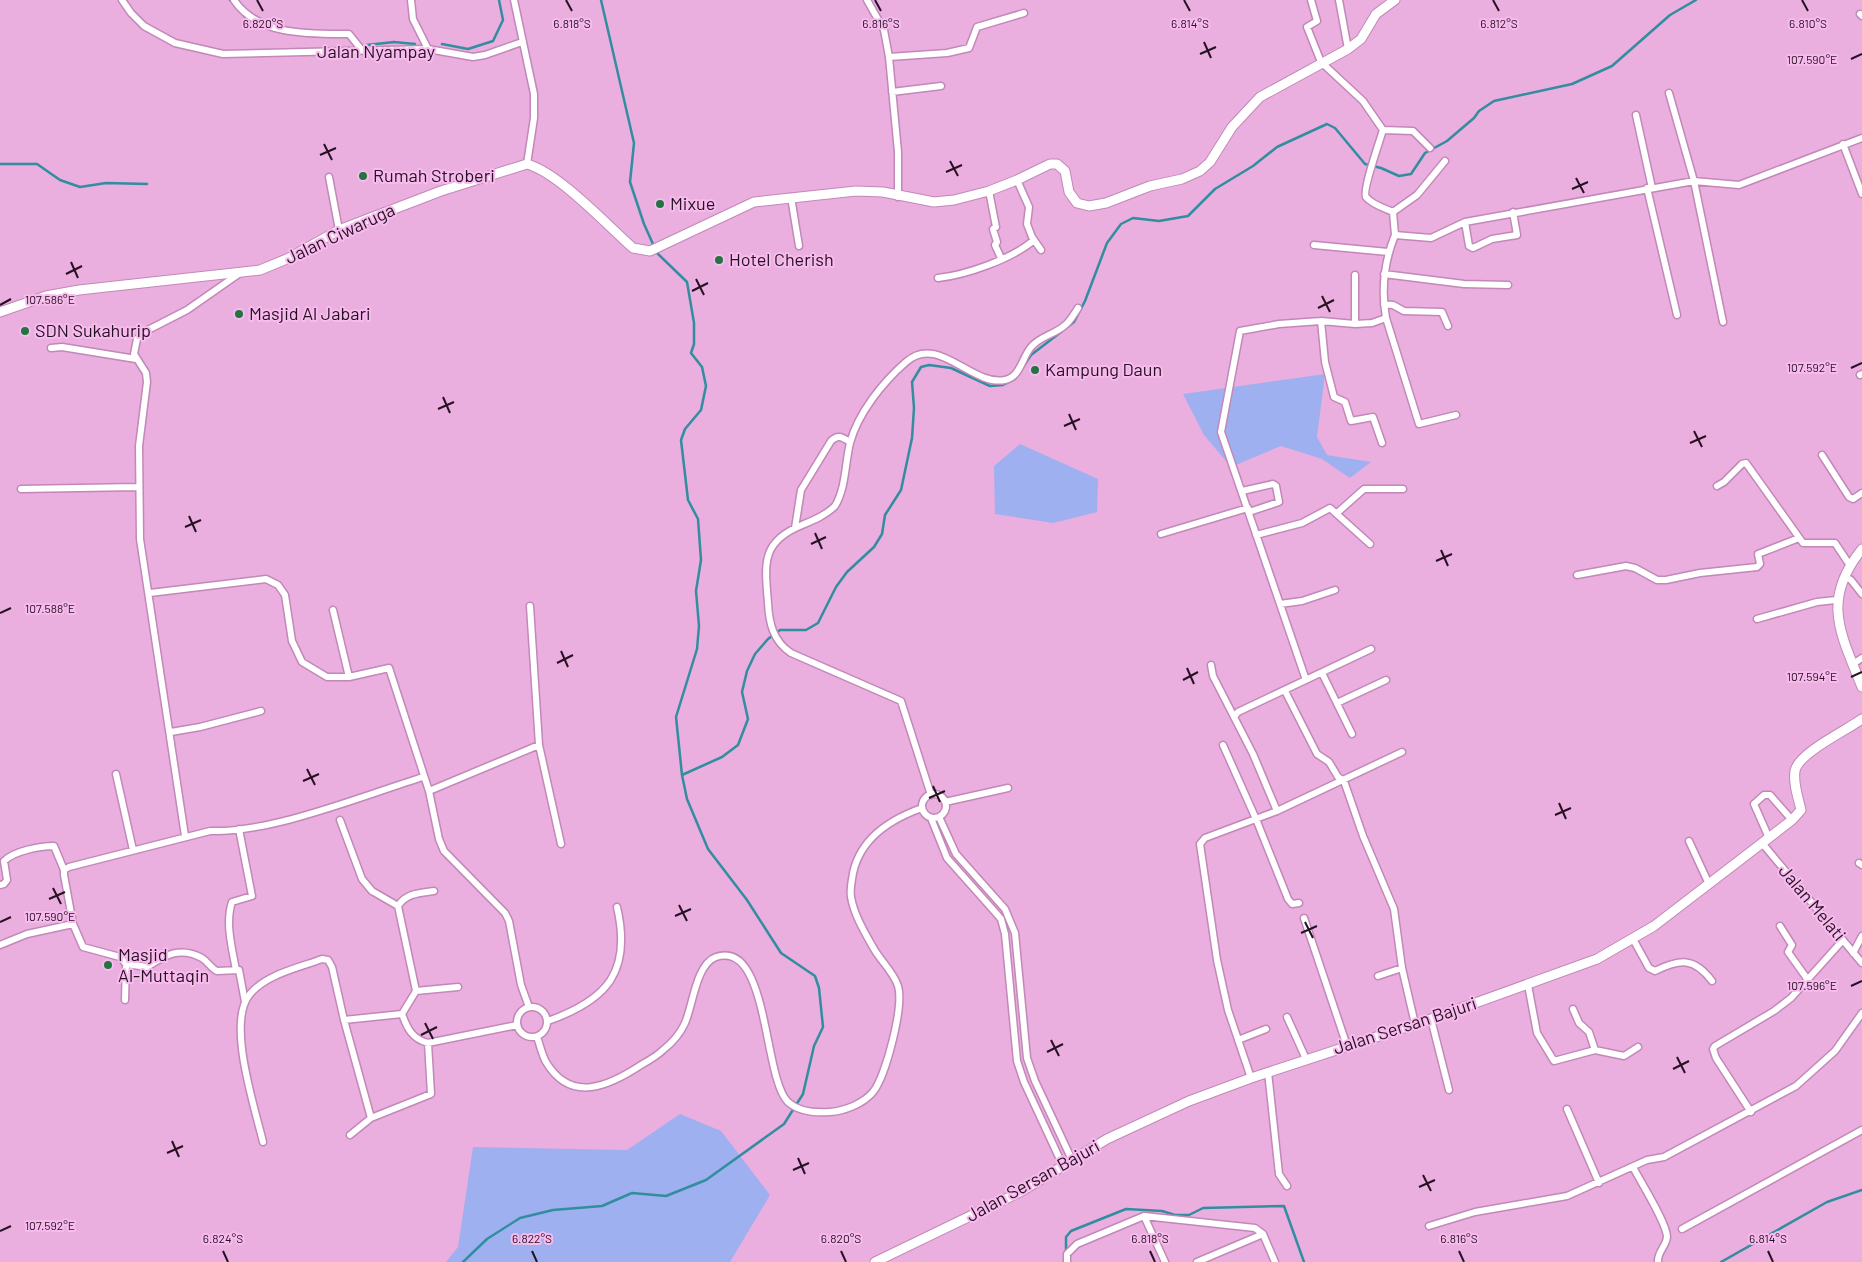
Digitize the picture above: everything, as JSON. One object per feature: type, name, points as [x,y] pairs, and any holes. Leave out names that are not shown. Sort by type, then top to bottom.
[{"type":"street","name":"Jalan Nyampay","points":[[122,0],[131,13],[144,26],[175,43],[193,49],[244,55],[428,49],[473,57],[485,55],[522,42]]},
{"type":"street","points":[[234,0],[244,12],[257,20],[277,28],[299,34],[349,34],[361,50]]},
{"type":"street","points":[[411,0],[413,19],[428,49]]},
{"type":"street","points":[[514,0],[522,42],[528,56],[534,94],[534,118],[527,164],[535,166],[568,189],[633,248],[650,251],[754,202],[856,191],[883,192],[934,202],[989,191],[1018,180],[1050,164],[1057,164],[1065,171],[1072,199],[1077,203],[1089,206],[1106,203],[1150,186],[1182,179],[1200,171],[1210,162],[1232,127],[1260,97],[1321,62],[1348,49],[1360,39],[1376,14],[1394,0]]},
{"type":"street","points":[[867,0],[884,30],[889,57],[898,152],[898,196]]},
{"type":"street","points":[[1311,0],[1317,21],[1307,27],[1321,62],[1363,101],[1383,130],[1375,160],[1366,180],[1365,192],[1369,199],[1393,212]]},
{"type":"street","points":[[1339,0],[1348,49]]},
{"type":"street","points":[[889,57],[947,53],[969,48],[977,27],[1024,13]]},
{"type":"street","points":[[892,92],[941,86]]},
{"type":"street","points":[[1669,93],[1694,181],[1723,322]]},
{"type":"street","points":[[1636,115],[1677,315]]},
{"type":"street","points":[[1383,130],[1414,131],[1430,148]]},
{"type":"street","points":[[1395,235],[1431,238],[1465,222],[1694,181],[1738,185],[1862,138]]},
{"type":"street","points":[[1844,144],[1862,194]]},
{"type":"street","points":[[1393,212],[1417,195],[1445,161]]},
{"type":"street","name":"Jalan Ciwaruga","points":[[0,312],[46,296],[79,290],[260,270],[289,258],[339,230],[441,191],[527,164]]},
{"type":"street","points":[[329,177],[339,230]]},
{"type":"street","points":[[1018,180],[1028,203],[1027,224],[1041,250]]},
{"type":"street","points":[[989,191],[996,227],[994,229],[997,242],[995,245],[1001,258]]},
{"type":"street","points":[[791,197],[799,246]]},
{"type":"street","points":[[1393,212],[1395,235],[1388,252],[1384,274],[1386,318],[1419,424],[1456,415]]},
{"type":"street","points":[[1465,222],[1469,246],[1474,248],[1492,238],[1516,235],[1513,212]]},
{"type":"street","points":[[938,278],[956,276],[976,270],[1034,240]]},
{"type":"street","points":[[1314,245],[1388,252]]},
{"type":"street","points":[[185,836],[150,593],[140,539],[137,487],[138,446],[147,382],[146,373],[136,359],[134,348],[137,339],[146,331],[187,310],[240,273]]},
{"type":"street","points":[[1384,274],[1464,284],[1508,285]]},
{"type":"street","points":[[1355,275],[1355,324]]},
{"type":"street","points":[[1384,304],[1393,305],[1411,312],[1438,311],[1444,314],[1448,326]]},
{"type":"street","points":[[931,795],[901,701],[791,653],[775,636],[768,612],[765,571],[767,555],[783,535],[817,519],[835,506],[850,442],[857,424],[871,401],[907,360],[921,355],[945,357],[986,379],[995,381],[1007,380],[1015,374],[1031,346],[1064,326],[1078,308]]},
{"type":"street","points":[[1306,680],[1221,432],[1240,331],[1279,324],[1322,321],[1355,324],[1372,323],[1386,318]]},
{"type":"street","points":[[1322,321],[1325,362],[1334,397],[1345,402],[1351,421],[1373,417],[1382,443]]},
{"type":"street","points":[[51,348],[70,348],[136,359]]},
{"type":"street","points":[[795,528],[802,490],[830,441],[836,437],[842,437],[850,442]]},
{"type":"street","points":[[1822,455],[1849,497],[1854,498],[1862,493]]},
{"type":"street","points":[[1717,486],[1724,482],[1742,464],[1746,463],[1799,538],[1807,545],[1835,543],[1849,564]]},
{"type":"street","points":[[1161,534],[1279,502],[1276,486],[1273,484],[1242,491]]},
{"type":"street","points":[[21,489],[137,487]]},
{"type":"street","points":[[1337,513],[1364,490],[1403,489]]},
{"type":"street","points":[[1256,535],[1302,523],[1328,508],[1337,513],[1370,544]]},
{"type":"street","points":[[1577,576],[1626,566],[1635,568],[1657,580],[1700,573],[1738,570],[1757,566],[1760,564],[1758,554],[1799,538]]},
{"type":"street","points":[[1862,549],[1849,564],[1836,600],[1838,620],[1862,687]]},
{"type":"street","points":[[1844,576],[1852,580],[1862,594]]},
{"type":"street","points":[[150,593],[266,579],[278,585],[285,595],[292,641],[302,662],[327,677],[349,678],[389,668],[429,790],[439,839],[444,851],[505,913],[509,921],[521,985],[529,1007]]},
{"type":"street","points":[[1280,604],[1302,601],[1335,590]]},
{"type":"street","points":[[1757,619],[1817,602],[1836,600]]},
{"type":"street","points":[[530,606],[539,745],[561,844]]},
{"type":"street","points":[[333,610],[349,678]]},
{"type":"street","points":[[1234,716],[1238,712],[1371,649]]},
{"type":"street","points":[[1853,664],[1862,658]]},
{"type":"street","points":[[1211,665],[1214,676],[1277,811]]},
{"type":"street","points":[[1322,672],[1352,734]]},
{"type":"street","points":[[1337,703],[1386,680]]},
{"type":"street","points":[[1284,691],[1317,754],[1329,762],[1338,776],[1344,781],[1363,836],[1394,909],[1402,968],[1415,1024]]},
{"type":"street","points":[[171,732],[200,727],[262,711]]},
{"type":"street","points":[[1792,820],[1801,810],[1795,778],[1798,764],[1806,755],[1862,718]]},
{"type":"street","points":[[429,790],[539,745]]},
{"type":"street","points":[[1223,745],[1256,819],[1288,899],[1292,904],[1299,903]]},
{"type":"street","points":[[1251,1078],[1228,1010],[1217,960],[1199,846],[1205,838],[1277,811],[1402,752]]},
{"type":"street","points":[[116,774],[133,850]]},
{"type":"street","points":[[64,870],[88,860],[185,836],[210,831],[222,832],[275,822],[424,777]]},
{"type":"street","points":[[946,802],[1008,788]]},
{"type":"street","points":[[946,802],[940,796],[931,795],[924,800],[922,808],[925,814],[931,818],[948,858],[1001,919],[1005,934],[1017,1061],[1024,1082],[1063,1166]]},
{"type":"street","name":"Jalan Melati","points":[[1792,820],[1770,795],[1759,798],[1754,804],[1765,840],[1862,963]]},
{"type":"street","points":[[931,818],[939,817],[945,812],[946,802]]},
{"type":"street","points":[[537,1037],[546,1062],[562,1080],[573,1086],[594,1089],[620,1079],[662,1052],[678,1035],[686,1022],[702,970],[714,958],[727,955],[739,959],[748,968],[762,1011],[779,1088],[788,1101],[799,1109],[818,1113],[845,1111],[873,1093],[884,1070],[896,1030],[899,990],[854,909],[850,894],[854,867],[859,853],[872,837],[888,824],[922,808]]},
{"type":"street","points":[[939,817],[956,854],[1009,915],[1014,933],[1027,1058],[1035,1081],[1072,1160]]},
{"type":"street","points":[[340,820],[362,879],[370,890],[398,906]]},
{"type":"street","name":"Jalan Sersan Bajuri","points":[[875,1262],[1022,1191],[1108,1139],[1160,1114],[1251,1078],[1431,1019],[1528,985],[1597,958],[1633,940],[1792,820]]},
{"type":"street","points":[[236,970],[229,918],[231,906],[232,902],[252,896],[239,829]]},
{"type":"street","points":[[1690,841],[1708,882]]},
{"type":"street","points":[[0,885],[7,882],[4,861],[7,857],[30,850],[54,846],[64,870],[73,924],[83,947],[120,957],[126,964],[148,967],[168,954],[188,952],[202,959],[217,971],[236,970],[241,972],[244,1002],[239,1020],[243,1056],[263,1142]]},
{"type":"street","points":[[402,1014],[416,991],[398,906],[403,899],[412,895],[434,891]]},
{"type":"street","points":[[548,1021],[579,1009],[598,996],[608,985],[618,962],[622,943],[622,930],[617,907]]},
{"type":"street","points":[[1304,918],[1347,1046]]},
{"type":"street","points":[[0,945],[27,934],[73,924]]},
{"type":"street","points":[[1780,926],[1792,945],[1788,952],[1808,980]]},
{"type":"street","points":[[1853,952],[1862,936]]},
{"type":"street","points":[[1633,940],[1649,968],[1655,972],[1673,963],[1688,963],[1702,968],[1712,981]]},
{"type":"street","points":[[1751,1112],[1716,1058],[1714,1050],[1718,1043],[1774,1011],[1808,980],[1843,940]]},
{"type":"street","points":[[244,1002],[262,984],[277,976],[322,959],[328,960],[332,967],[344,1020],[371,1118]]},
{"type":"street","points":[[125,1000],[126,964]]},
{"type":"street","points":[[1378,976],[1402,968]]},
{"type":"street","points":[[1008,970],[1018,969]]},
{"type":"street","points":[[1528,985],[1537,1033],[1554,1061],[1595,1050],[1624,1056],[1638,1048]]},
{"type":"street","points":[[416,991],[458,987]]},
{"type":"street","points":[[529,1007],[541,1010],[548,1021],[545,1031],[532,1038],[522,1034],[517,1025],[519,1014],[529,1007]]},
{"type":"street","points":[[1574,1009],[1580,1023],[1589,1032],[1595,1050]]},
{"type":"street","points":[[1429,1226],[1475,1212],[1567,1196],[1647,1160],[1664,1158],[1751,1112],[1803,1081],[1835,1052],[1862,1013]]},
{"type":"street","points":[[402,1014],[408,1030],[414,1037],[428,1042],[517,1025]]},
{"type":"street","points":[[344,1020],[402,1014]]},
{"type":"street","points":[[1287,1018],[1306,1060]]},
{"type":"street","points":[[1431,1019],[1449,1090]]},
{"type":"street","points":[[1238,1040],[1266,1029]]},
{"type":"street","points":[[350,1135],[371,1118],[431,1094],[428,1042]]},
{"type":"street","points":[[1268,1072],[1279,1174],[1286,1186]]},
{"type":"street","points":[[1567,1109],[1599,1183]]},
{"type":"street","points":[[1682,1229],[1862,1130]]},
{"type":"street","points":[[1633,1167],[1665,1228],[1665,1245],[1658,1257],[1658,1262]]},
{"type":"street","points":[[1144,1216],[1165,1262]]},
{"type":"street","points":[[1067,1262],[1067,1254],[1077,1244],[1144,1216],[1255,1228],[1263,1234],[1275,1262]]},
{"type":"street","points":[[1197,1262],[1263,1234]]},
{"type":"shaded area","points":[[1325,374],[1317,437],[1327,455],[1371,462],[1350,478],[1322,459],[1281,446],[1231,467],[1204,435],[1183,394]]},
{"type":"shaded area","points":[[1020,444],[1098,479],[1097,512],[1053,523],[995,514],[994,466]]},
{"type":"shaded area","points":[[680,1114],[721,1131],[770,1195],[730,1262],[446,1262],[458,1247],[473,1147],[627,1150]]},
{"type":"waterway","points":[[230,0],[246,18],[253,21]]},
{"type":"waterway","points":[[442,44],[468,49],[493,41],[503,20],[499,0]]},
{"type":"waterway","points":[[463,1262],[487,1239],[520,1218],[553,1210],[602,1206],[632,1193],[666,1196],[706,1180],[784,1124],[803,1094],[814,1046],[823,1027],[819,988],[815,976],[781,953],[747,900],[708,849],[687,799],[682,775],[676,717],[697,649],[699,626],[696,591],[701,560],[698,519],[688,500],[681,440],[685,429],[701,410],[706,386],[702,367],[691,353],[694,344],[694,323],[687,282],[657,253],[644,224],[630,182],[634,143],[601,0]]},
{"type":"waterway","points":[[682,775],[722,757],[738,745],[748,719],[742,692],[747,671],[755,654],[768,639],[780,630],[806,630],[818,623],[836,587],[847,572],[874,547],[882,534],[885,515],[901,490],[912,438],[914,408],[912,382],[921,367],[929,365],[951,368],[990,386],[1003,385],[1015,379],[1031,355],[1074,322],[1085,301],[1107,243],[1121,224],[1133,218],[1159,221],[1188,216],[1215,189],[1253,166],[1277,147],[1327,124],[1335,128],[1365,164],[1381,168],[1399,176],[1411,174],[1425,153],[1447,141],[1474,118],[1479,111],[1494,101],[1572,84],[1612,66],[1670,15],[1696,0]]},
{"type":"waterway","points":[[367,45],[394,42],[415,44]]},
{"type":"waterway","points":[[0,164],[37,164],[60,180],[80,187],[106,183],[147,184]]},
{"type":"waterway","points":[[1721,1262],[1827,1202],[1862,1190]]},
{"type":"waterway","points":[[1066,1253],[1066,1237],[1071,1231],[1126,1209],[1189,1215],[1203,1208],[1284,1206],[1304,1262]]},
{"type":"place","name":"Rumah Stroberi","points":[[363,176]]},
{"type":"place","name":"Mixue","points":[[660,204]]},
{"type":"place","name":"Hotel Cherish","points":[[719,260]]},
{"type":"place","name":"Masjid Al Jabari","points":[[239,314]]},
{"type":"place","name":"SDN Sukahurip","points":[[25,331]]},
{"type":"place","name":"Kampung Daun","points":[[1035,370]]},
{"type":"place","name":"Masjid Al-Muttaqin","points":[[108,965]]}]
